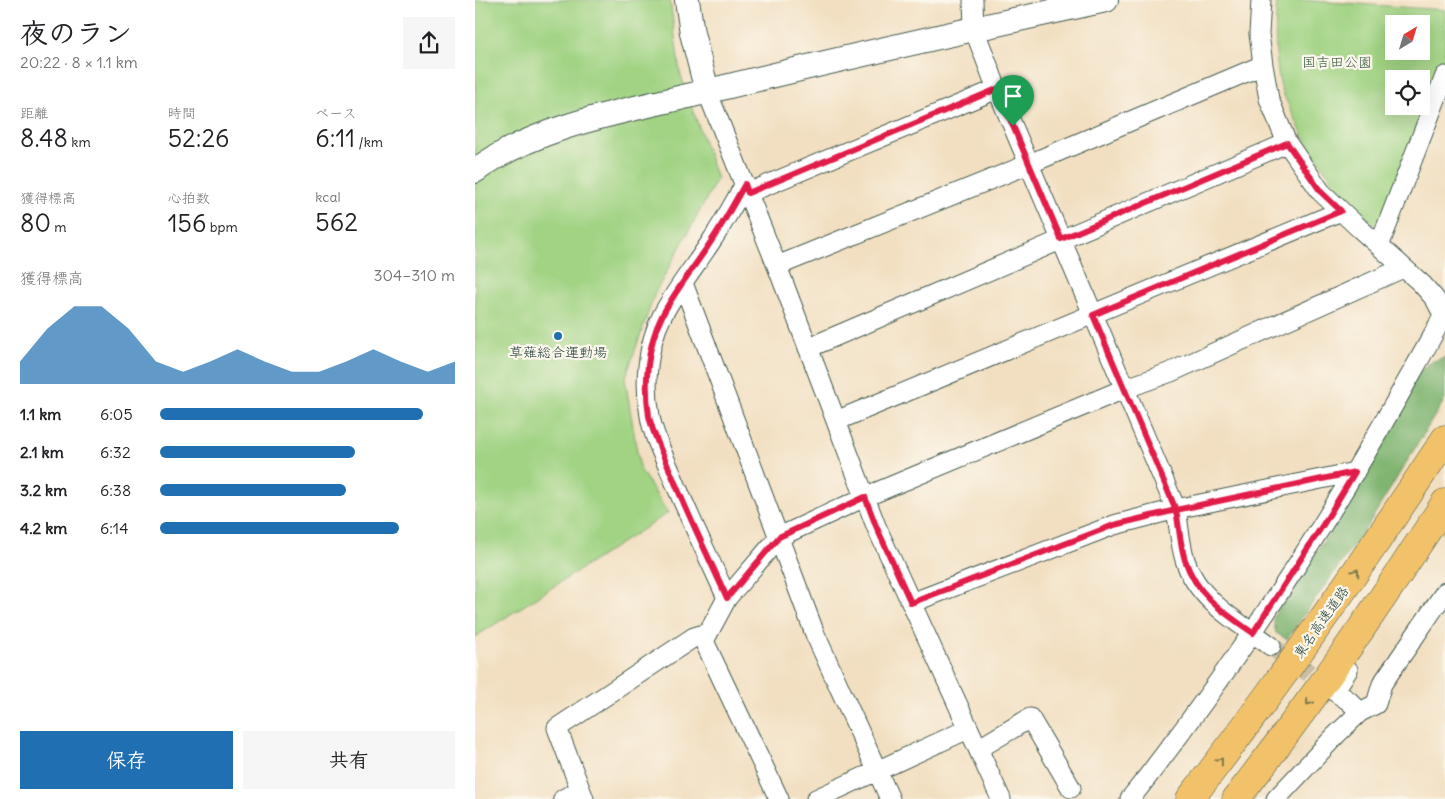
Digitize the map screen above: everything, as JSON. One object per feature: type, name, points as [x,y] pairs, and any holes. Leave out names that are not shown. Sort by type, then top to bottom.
[{"type":"highway","name":"東名高速道路","points":[[1190,799],[1246,727],[1328,614],[1445,439]]},
{"type":"highway","points":[[1236,799],[1280,742],[1362,627],[1445,503]]},
{"type":"street","points":[[687,0],[692,33],[707,92],[747,188],[876,526],[1001,799]]},
{"type":"street","points":[[973,0],[974,29],[997,89],[1176,510],[1185,560],[1199,588],[1219,609],[1271,646]]},
{"type":"street","points":[[475,171],[526,142],[573,124],[799,68],[1106,0]]},
{"type":"street","points":[[1130,799],[1253,633],[1355,472],[1445,315],[1435,299],[1422,284],[1321,192],[1287,143],[1269,99],[1259,34],[1261,0]]},
{"type":"street","points":[[777,266],[1029,164],[1263,65]]},
{"type":"street","points":[[1379,246],[1445,76]]},
{"type":"street","points":[[727,598],[686,510],[650,418],[647,392],[648,370],[653,340],[662,316],[747,188],[997,89]]},
{"type":"street","points":[[808,348],[1287,143]]},
{"type":"street","points":[[836,421],[1341,211]]},
{"type":"street","points":[[779,799],[703,641],[727,598],[779,537],[865,497],[1124,389],[1171,372],[1403,268]]},
{"type":"street","points":[[683,282],[815,634],[890,799]]},
{"type":"street","points":[[911,603],[1114,525],[1355,472]]},
{"type":"street","points":[[1360,712],[1334,690],[1445,523]]},
{"type":"street","points":[[1276,799],[1360,712],[1376,704],[1382,684],[1445,592]]},
{"type":"street","points":[[563,799],[582,795],[557,728],[694,637],[707,633]]},
{"type":"street","points":[[978,749],[1029,718],[1071,788]]},
{"type":"street","points":[[816,799],[969,729]]},
{"type":"green space","name":"草薙総合運動場","points":[[475,0],[670,0],[680,73],[717,179],[655,293],[625,379],[640,469],[668,513],[475,637]]},
{"type":"green space","name":"国吉田公園","points":[[1277,0],[1445,10],[1445,57],[1430,94],[1430,70],[1385,70],[1385,115],[1422,115],[1377,227],[1338,187],[1298,125],[1281,87],[1276,44]]},
{"type":"green space","points":[[1445,357],[1445,399],[1368,525],[1287,639],[1276,633],[1273,619],[1276,612],[1355,495],[1364,473],[1420,371],[1431,362]]},
{"type":"tunnel","points":[[1271,646],[1332,689]]},
{"type":"place","name":"草薙総合運動場","points":[[558,336]]},
{"type":"route","points":[[1013,126],[997,89],[748,193],[745,184],[729,213],[662,316],[653,340],[648,370],[647,392],[650,418],[686,510],[727,598],[779,537],[865,497],[911,603],[1114,525],[1176,510],[1185,560],[1199,588],[1219,609],[1253,633],[1355,472],[1176,510],[1093,315],[1341,211],[1321,192],[1287,143],[1061,239],[1013,126]]}]
